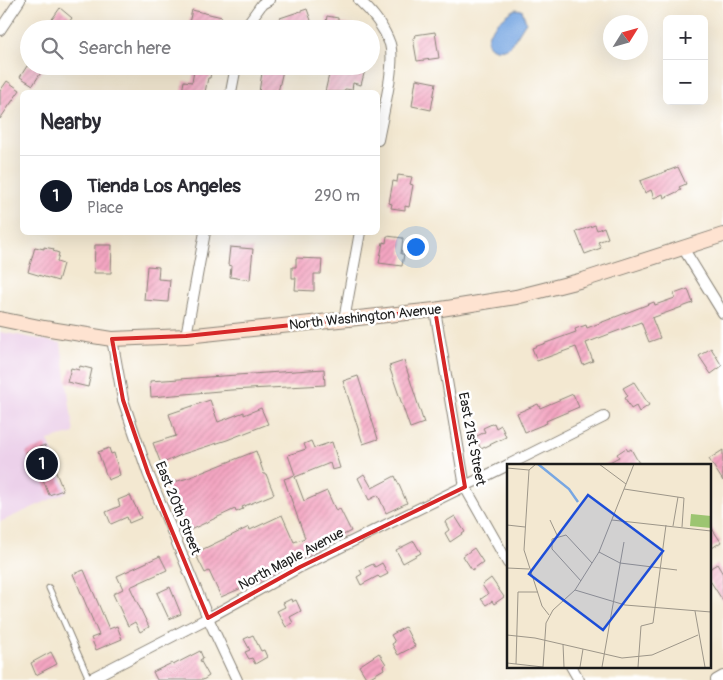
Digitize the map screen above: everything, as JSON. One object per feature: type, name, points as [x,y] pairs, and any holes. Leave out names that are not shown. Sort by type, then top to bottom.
[{"type":"main road","name":"North Washington Avenue","points":[[0,318],[44,328],[112,339],[186,336],[435,310],[526,294],[583,280],[723,235]]},
{"type":"street","points":[[0,30],[20,0]]},
{"type":"street","points":[[250,20],[262,4],[269,0]]},
{"type":"street","points":[[359,0],[370,10],[376,20]]},
{"type":"street","points":[[380,25],[390,45],[391,64],[380,128]]},
{"type":"street","points":[[231,90],[234,75]]},
{"type":"street","points":[[186,336],[204,235]]},
{"type":"street","points":[[344,320],[359,235]]},
{"type":"street","points":[[683,248],[723,313]]},
{"type":"street","name":"East 21st Street","points":[[435,310],[464,487],[507,561]]},
{"type":"street","name":"East 20th Street","points":[[112,339],[123,400],[145,464],[208,618],[237,680]]},
{"type":"street","name":"North Maple Avenue","points":[[510,464],[604,416]]},
{"type":"street","name":"North Maple Avenue","points":[[88,680],[300,568],[507,466]]},
{"type":"street","points":[[572,668],[579,680]]},
{"type":"street","points":[[716,680],[723,676]]},
{"type":"lane","points":[[49,588],[88,680]]},
{"type":"highlighted area","points":[[435,310],[465,487],[300,567],[208,618],[148,473],[123,400],[112,339],[186,336]]},
{"type":"shaded area","points":[[0,332],[61,343],[74,433],[48,440],[67,492],[0,522]]},
{"type":"water","points":[[516,9],[522,10],[526,22],[516,38],[505,49],[501,50],[490,46],[487,40],[489,33],[500,21]]},
{"type":"building","points":[[60,8],[72,18],[71,20],[51,20]]},
{"type":"building","points":[[307,9],[311,20],[281,20],[280,18]]},
{"type":"building","points":[[192,10],[222,17],[221,20],[190,20]]},
{"type":"building","points":[[327,16],[338,18],[338,20],[326,20]]},
{"type":"building","points":[[435,32],[439,58],[417,61],[413,38],[416,37],[415,35]]},
{"type":"building","points":[[21,75],[39,75],[33,85],[20,77]]},
{"type":"building","points":[[193,75],[210,75],[205,90],[182,90],[184,81],[192,82]]},
{"type":"building","points":[[262,75],[282,75],[278,90],[259,90]]},
{"type":"building","points":[[329,75],[364,75],[361,85],[353,83],[352,90],[325,90]]},
{"type":"building","points":[[416,79],[436,83],[431,110],[412,106]]},
{"type":"building","points":[[7,81],[20,90],[0,119],[0,91]]},
{"type":"building","points":[[678,167],[686,184],[679,187],[681,190],[664,198],[663,194],[654,198],[651,190],[645,193],[640,181]]},
{"type":"building","points":[[398,175],[412,177],[410,184],[413,185],[409,207],[405,206],[405,210],[391,208],[392,204],[389,203],[393,181],[397,182]]},
{"type":"building","points":[[595,225],[597,230],[604,227],[608,238],[598,242],[601,248],[585,254],[576,232]]},
{"type":"building","points":[[387,236],[403,238],[401,254],[404,254],[402,266],[379,263],[383,242],[386,243]]},
{"type":"building","points":[[95,245],[112,245],[111,273],[94,273]]},
{"type":"building","points":[[35,247],[54,249],[53,251],[59,253],[57,262],[63,264],[58,281],[28,272]]},
{"type":"building","points":[[230,247],[253,249],[250,280],[230,277],[231,266],[228,265]]},
{"type":"building","points":[[296,258],[322,259],[321,274],[314,274],[314,291],[295,290],[296,278],[292,278],[292,267],[296,267]]},
{"type":"building","points":[[147,266],[159,267],[158,279],[170,280],[168,302],[144,300]]},
{"type":"building","points":[[688,289],[693,303],[652,318],[660,338],[649,342],[641,322],[586,343],[593,361],[583,365],[576,347],[537,361],[532,348],[576,332],[575,329],[586,325],[587,328],[654,302],[655,305],[675,298],[674,294]]},
{"type":"building","points":[[711,348],[722,366],[711,374],[699,356]]},
{"type":"building","points":[[404,361],[424,423],[410,428],[389,366]]},
{"type":"building","points":[[80,366],[92,369],[88,387],[67,382],[71,368],[79,370]]},
{"type":"building","points":[[324,369],[325,385],[151,397],[150,381]]},
{"type":"building","points":[[358,376],[378,439],[363,444],[343,381]]},
{"type":"building","points":[[634,382],[649,405],[639,412],[636,406],[631,409],[625,398],[628,396],[623,388]]},
{"type":"building","points":[[573,394],[579,407],[525,432],[517,413],[538,404],[540,408]]},
{"type":"building","points":[[210,400],[218,422],[261,408],[268,424],[183,454],[161,464],[153,443],[176,436],[169,414]]},
{"type":"building","points":[[494,423],[496,428],[501,425],[506,437],[481,449],[475,437],[485,432],[483,428]]},
{"type":"building","points":[[311,441],[314,448],[332,442],[340,468],[332,470],[330,463],[295,477],[304,501],[327,491],[336,511],[340,509],[351,531],[260,580],[221,597],[209,571],[205,573],[195,553],[249,527],[250,530],[282,515],[294,542],[305,538],[284,479],[295,475],[288,455],[306,449],[304,444]]},
{"type":"building","points":[[45,445],[63,490],[49,495],[42,477],[37,479],[26,452]]},
{"type":"building","points":[[109,448],[111,454],[114,453],[120,475],[108,480],[98,452]]},
{"type":"building","points":[[626,448],[628,451],[631,449],[639,464],[606,464],[619,457],[617,454]]},
{"type":"building","points":[[723,450],[723,481],[709,459]]},
{"type":"building","points":[[256,451],[264,474],[266,474],[274,494],[242,507],[243,509],[236,512],[235,509],[188,531],[176,503],[173,504],[164,485],[188,478]]},
{"type":"building","points":[[364,474],[372,488],[395,476],[407,503],[386,513],[378,495],[369,500],[358,478]]},
{"type":"building","points":[[130,495],[141,518],[129,523],[127,517],[111,524],[106,512],[120,506],[118,500]]},
{"type":"building","points":[[455,516],[465,532],[450,542],[445,533],[449,530],[445,522]]},
{"type":"building","points":[[710,526],[721,542],[710,549]]},
{"type":"building","points":[[414,541],[421,553],[403,563],[396,550]]},
{"type":"building","points":[[474,548],[483,562],[472,570],[463,556]]},
{"type":"building","points":[[160,556],[167,570],[130,587],[149,627],[140,632],[135,622],[128,626],[113,594],[123,589],[117,576]]},
{"type":"building","points":[[382,563],[388,574],[380,578],[378,576],[361,585],[357,577],[362,574],[360,570],[373,564],[375,567]]},
{"type":"building","points":[[717,564],[723,574],[723,601],[710,581],[710,568]]},
{"type":"building","points":[[84,570],[109,629],[117,626],[122,639],[96,650],[91,638],[99,635],[73,574]]},
{"type":"building","points":[[491,578],[504,597],[494,604],[492,601],[486,605],[481,599],[488,594],[482,585]]},
{"type":"building","points":[[170,587],[181,614],[169,619],[157,593]]},
{"type":"building","points":[[291,599],[292,602],[296,600],[301,611],[290,617],[293,623],[286,627],[277,611],[285,607],[283,603]]},
{"type":"building","points":[[405,627],[415,646],[398,655],[392,644],[395,642],[391,635]]},
{"type":"building","points":[[253,635],[261,651],[264,650],[267,657],[255,664],[252,658],[249,659],[245,652],[250,650],[244,639]]},
{"type":"building","points":[[200,651],[203,658],[200,660],[209,676],[203,680],[157,680],[153,672],[172,663],[173,665]]},
{"type":"building","points":[[51,652],[57,664],[36,675],[31,663]]},
{"type":"building","points":[[379,653],[386,664],[383,666],[384,669],[367,679],[359,666]]},
{"type":"place","name":"Tienda Los Angeles","points":[[42,464]]}]
